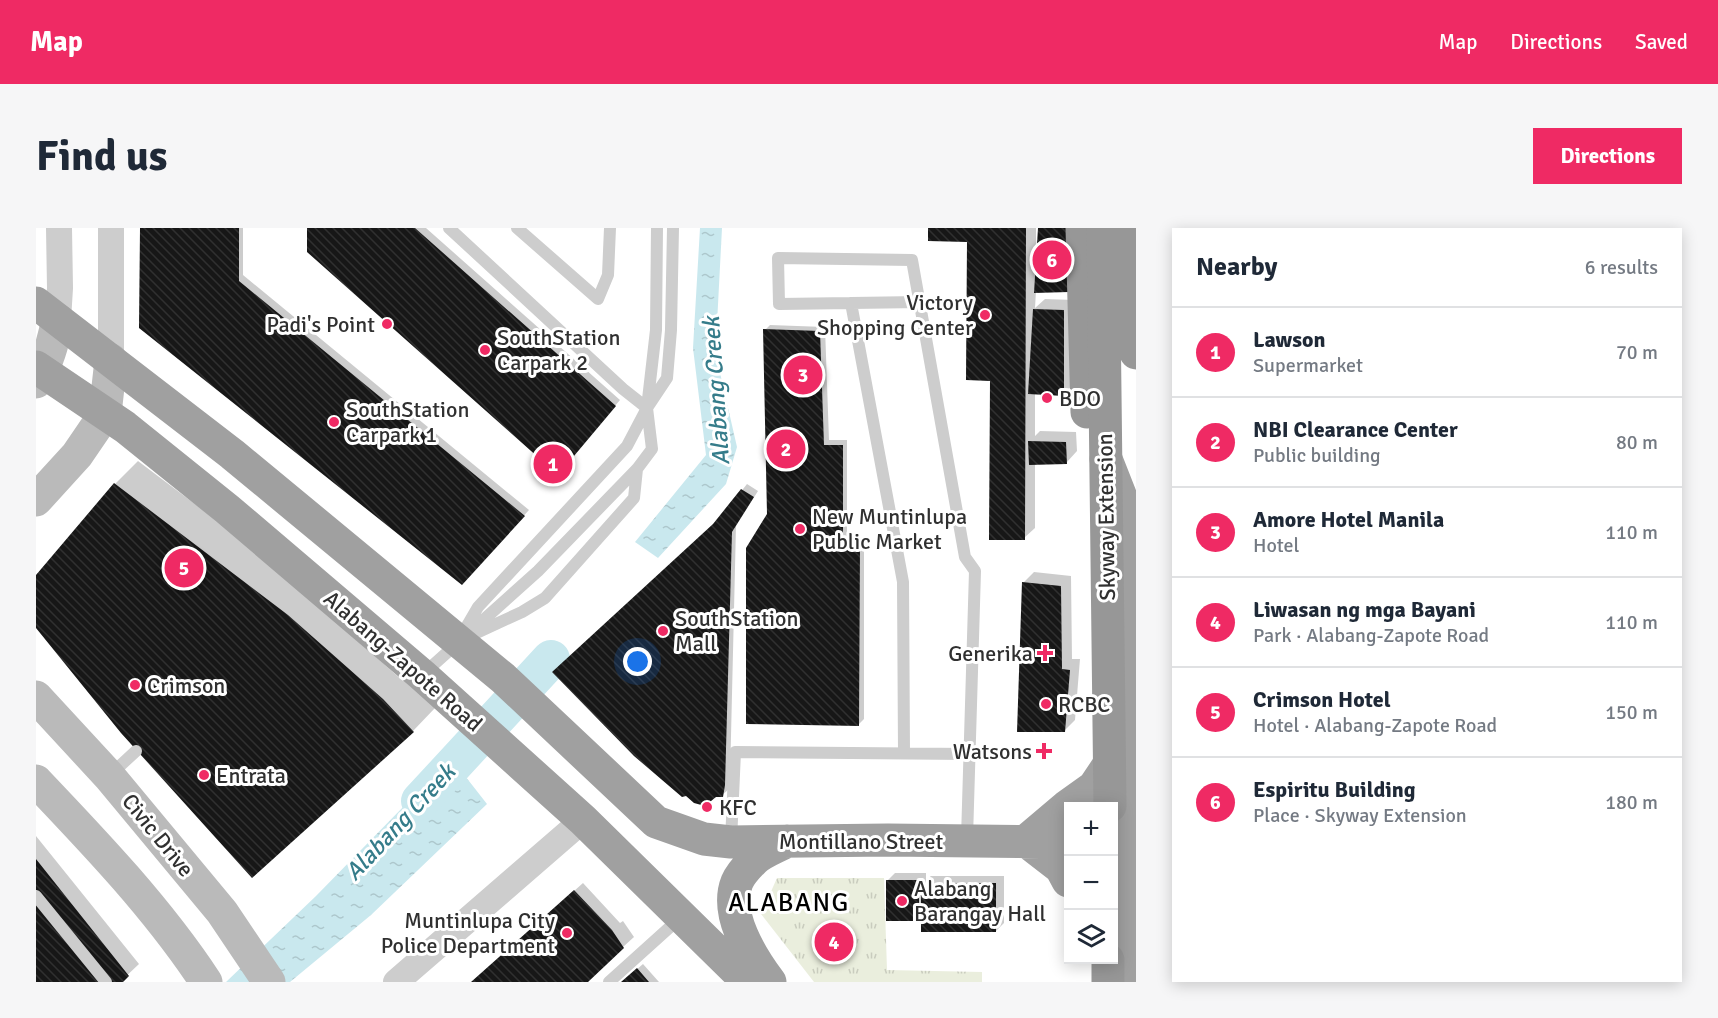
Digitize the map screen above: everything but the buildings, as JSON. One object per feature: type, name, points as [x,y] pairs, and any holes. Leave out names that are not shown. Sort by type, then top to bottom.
[{"type":"highway","points":[[1083,228],[1087,412],[1131,495],[1129,711],[1122,843],[1131,982]]},
{"type":"highway","name":"Skyway Extension","points":[[1103,228],[1110,802]]},
{"type":"highway","points":[[1134,228],[1136,353]]},
{"type":"highway","points":[[47,312],[232,454],[459,641]]},
{"type":"highway","points":[[1087,412],[1132,344],[1136,342]]},
{"type":"highway","name":"Alabang-Zapote Road","points":[[38,373],[125,427],[227,509],[422,675],[582,820],[681,917],[737,976]]},
{"type":"highway","name":"Montillano Street","points":[[459,641],[546,716],[656,822],[704,839],[731,842],[967,840],[1064,842]]},
{"type":"highway","points":[[1064,874],[1061,868],[1026,841],[1094,787],[1121,748],[1129,711]]},
{"type":"highway","points":[[770,982],[753,959],[738,924],[733,902],[737,881],[755,858],[787,841]]},
{"type":"highway","points":[[1101,964],[1106,982]]},
{"type":"highway","points":[[1106,982],[1108,964]]},
{"type":"main road","points":[[38,373],[53,344],[47,312]]},
{"type":"main road","points":[[36,500],[77,455],[105,414],[111,360]]},
{"type":"main road","name":"Civic Drive","points":[[36,697],[110,776],[222,912],[269,982]]},
{"type":"main road","points":[[36,781],[122,874],[186,952],[206,982]]},
{"type":"street","points":[[47,312],[60,288],[59,228]]},
{"type":"street","points":[[111,228],[111,360]]},
{"type":"street","points":[[396,982],[582,820]]},
{"type":"lane","points":[[449,228],[623,389],[647,408]]},
{"type":"lane","points":[[517,228],[598,299],[608,275],[609,228]]},
{"type":"lane","points":[[422,675],[538,571],[637,469],[652,449],[647,408],[656,330],[657,228]]},
{"type":"lane","points":[[459,641],[478,607],[627,446],[647,408],[667,378],[674,228]]},
{"type":"lane","points":[[920,302],[778,304],[778,258],[912,260],[920,302],[965,557],[975,571],[967,840]]},
{"type":"lane","points":[[851,303],[903,582],[904,753]]},
{"type":"lane","points":[[459,641],[522,612],[545,598],[634,498],[637,469]]},
{"type":"lane","points":[[110,776],[136,751]]},
{"type":"lane","points":[[731,842],[735,752],[969,754]]},
{"type":"lane","points":[[36,896],[106,982]]},
{"type":"lane","points":[[609,982],[681,917]]},
{"type":"green space","points":[[777,878],[884,878],[887,970],[982,972],[982,982],[814,982],[761,914]]},
{"type":"water","points":[[700,228],[722,228],[716,343],[718,364],[737,447],[726,484],[658,558],[635,542],[706,455],[693,348]]},
{"type":"water","points":[[451,758],[487,804],[371,915],[290,982],[226,982],[316,896]]},
{"type":"waterway","name":"Alabang Creek","points":[[420,801],[551,659]]},
{"type":"place","name":"Espiritu Building","points":[[1052,260]]},
{"type":"place","name":"Victory Shopping Center","points":[[985,315]]},
{"type":"place","name":"Padi's Point","points":[[387,324]]},
{"type":"place","name":"SouthStation Carpark 2","points":[[485,350]]},
{"type":"place","name":"Amore Hotel Manila","points":[[803,375]]},
{"type":"place","name":"BDO","points":[[1047,398]]},
{"type":"place","name":"SouthStation Carpark 1","points":[[334,422]]},
{"type":"place","name":"NBI Clearance Center","points":[[786,449]]},
{"type":"place","name":"Lawson","points":[[553,464]]},
{"type":"place","name":"New Muntinlupa Public Market","points":[[800,529]]},
{"type":"place","name":"Crimson Hotel","points":[[184,568]]},
{"type":"place","name":"SouthStation Mall","points":[[663,631]]},
{"type":"place","name":"Generika","points":[[1045,653]]},
{"type":"place","name":"Crimson","points":[[135,685]]},
{"type":"place","name":"RCBC","points":[[1046,704]]},
{"type":"place","name":"Watsons","points":[[1044,751]]},
{"type":"place","name":"Entrata","points":[[204,775]]},
{"type":"place","name":"KFC","points":[[707,807]]},
{"type":"place","name":"Alabang Barangay Hall","points":[[902,901]]},
{"type":"place","name":"Muntinlupa City Police Department","points":[[567,933]]},
{"type":"place","name":"Liwasan ng mga Bayani","points":[[834,942]]},
{"type":"district","name":"ALABANG","points":[[789,903]]}]
